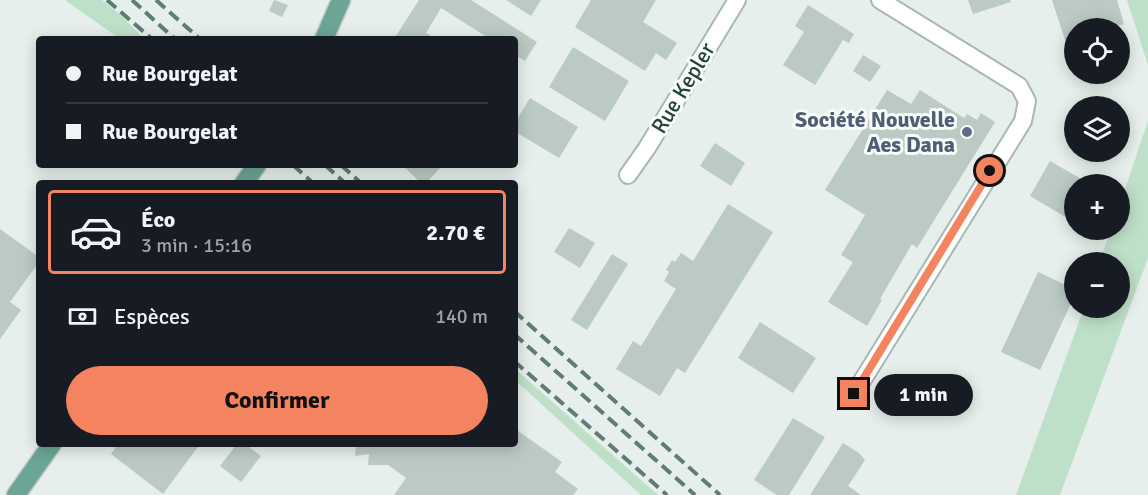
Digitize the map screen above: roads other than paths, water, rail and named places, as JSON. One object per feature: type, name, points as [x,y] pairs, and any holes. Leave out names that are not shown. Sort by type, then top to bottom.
[{"type":"main road","points":[[325,36],[341,0]]},
{"type":"main road","points":[[16,495],[50,447]]},
{"type":"street","name":"Rue Kepler","points":[[628,175],[647,148],[736,0]]},
{"type":"street","points":[[854,394],[1023,121],[1027,101],[1019,86],[886,1]]},
{"type":"railway","points":[[107,0],[149,36]]},
{"type":"railway","points":[[132,0],[172,36]]},
{"type":"railway","points":[[156,0],[197,36]]},
{"type":"railway","points":[[296,168],[310,180]]},
{"type":"railway","points":[[328,168],[342,180]]},
{"type":"railway","points":[[344,168],[358,180]]},
{"type":"railway","points":[[518,315],[720,495]]},
{"type":"railway","points":[[518,338],[695,495]]},
{"type":"railway","points":[[518,365],[667,495]]},
{"type":"place","name":"Société Nouvelle Aes Dana","points":[[967,132]]}]
